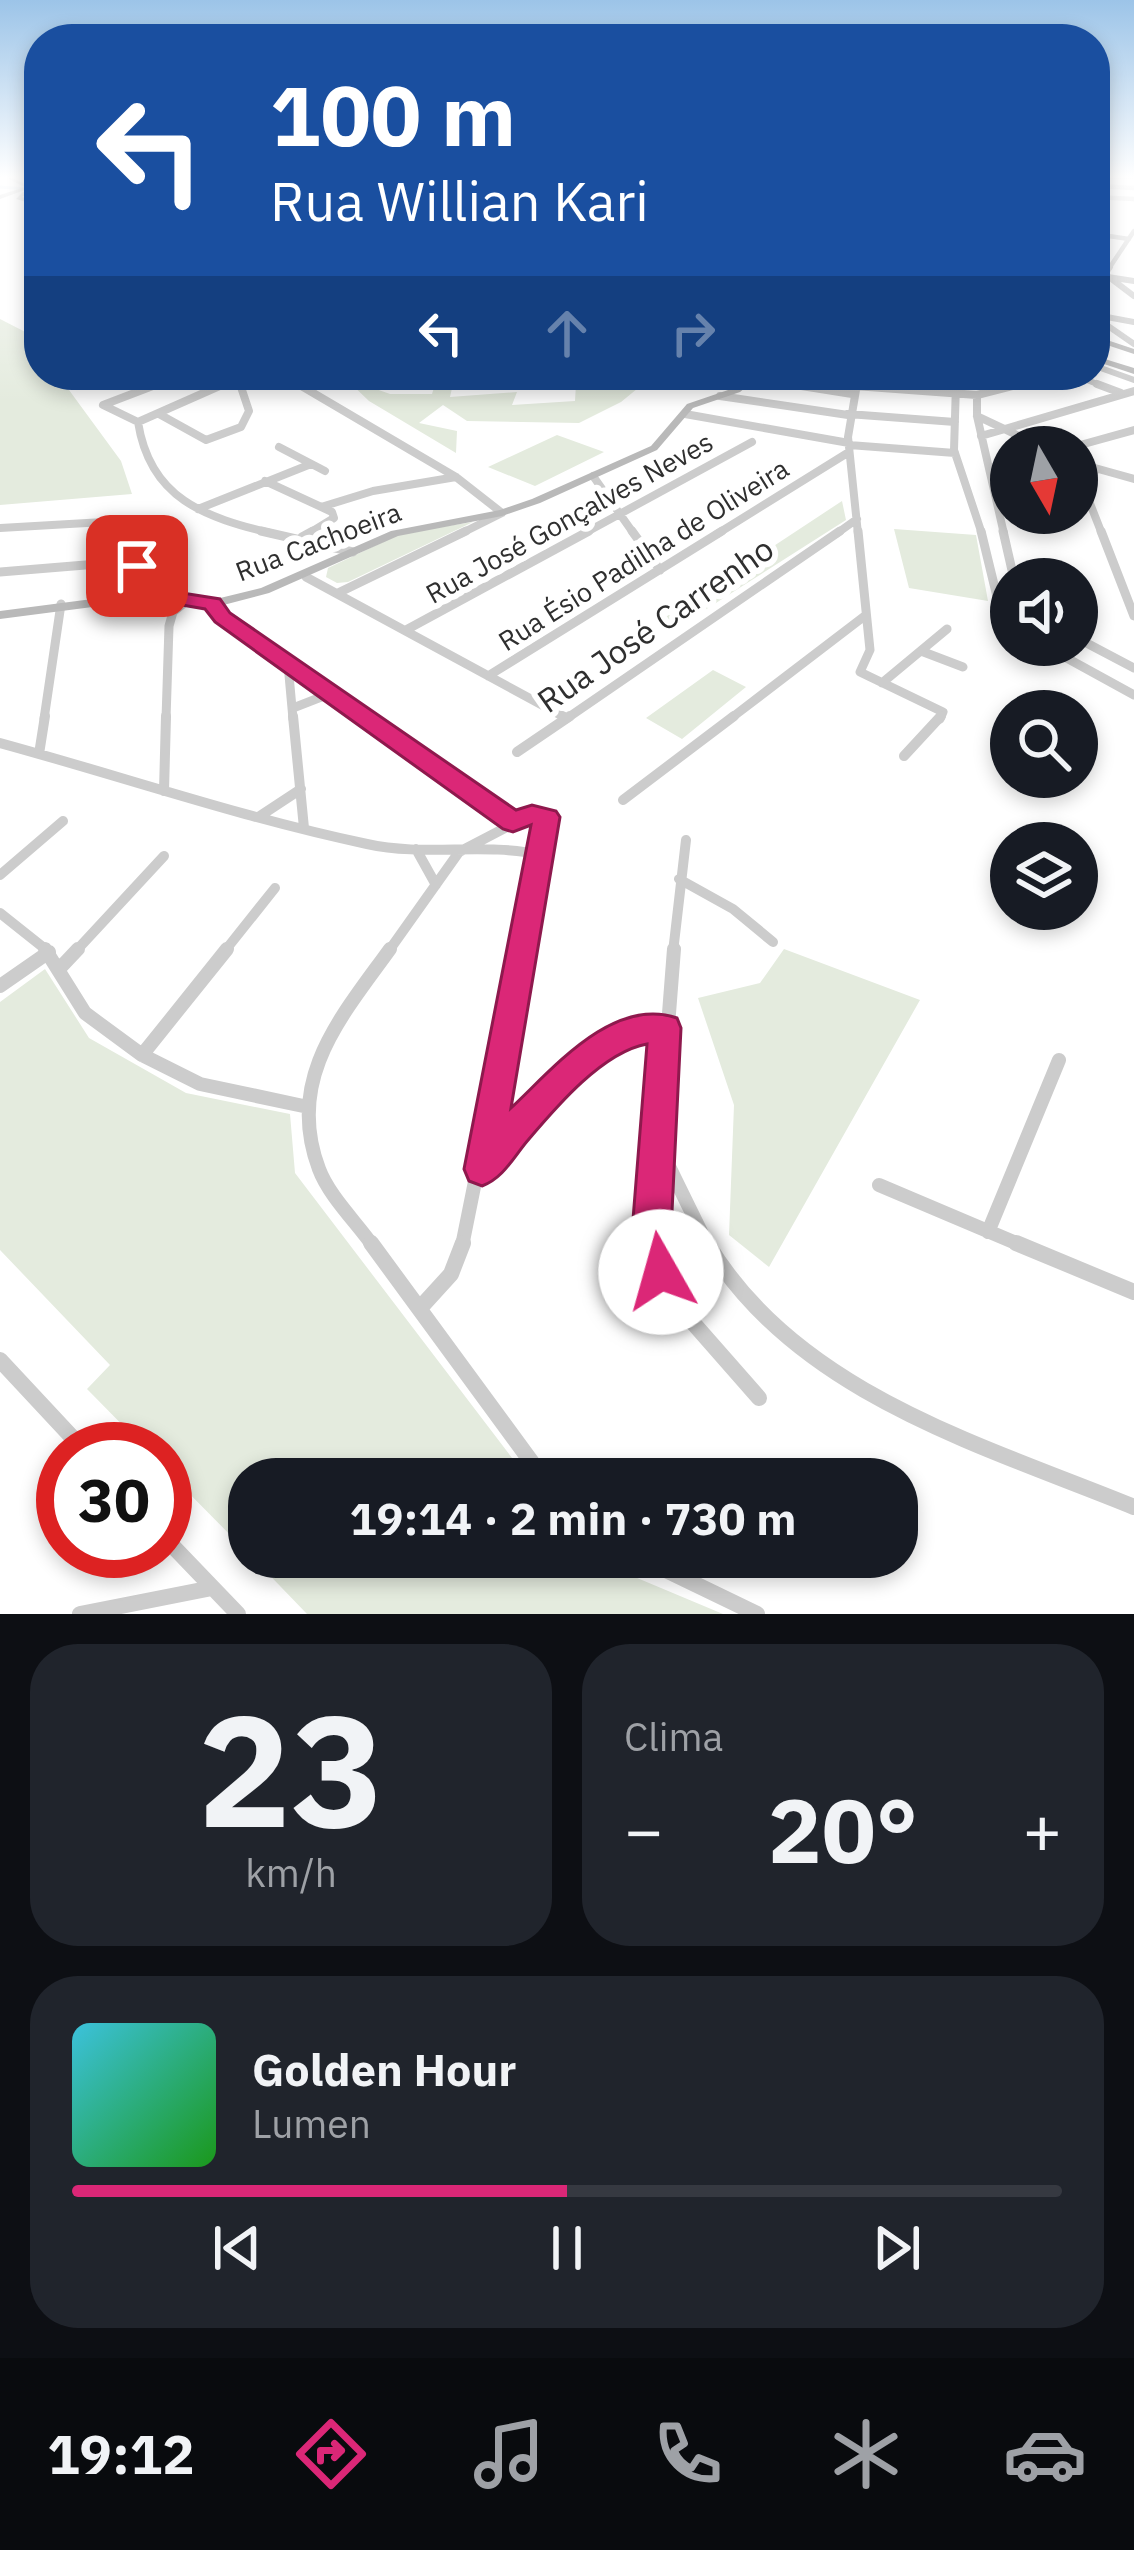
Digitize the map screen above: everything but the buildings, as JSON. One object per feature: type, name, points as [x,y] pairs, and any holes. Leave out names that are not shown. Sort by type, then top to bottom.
[{"type":"main road","name":"Rua Cachoeira","points":[[0,615],[133,596],[212,604],[306,577],[395,532],[502,513],[571,486],[595,482],[662,443],[696,402],[731,390]]},
{"type":"main road","points":[[442,524],[451,528],[450,537]]},
{"type":"street","points":[[1110,327],[1134,348]]},
{"type":"street","points":[[1110,339],[1125,338]]},
{"type":"street","points":[[1110,389],[1123,394]]},
{"type":"street","points":[[136,390],[103,405],[138,422],[210,390]]},
{"type":"street","points":[[159,414],[206,440],[247,420],[243,390]]},
{"type":"street","points":[[308,390],[456,477],[502,513],[338,593]]},
{"type":"street","points":[[904,755],[943,712],[860,672],[870,650],[850,473],[848,414],[853,390],[977,395],[996,390]]},
{"type":"street","points":[[957,390],[955,453],[990,568]]},
{"type":"street","points":[[1004,426],[1134,392]]},
{"type":"street","points":[[977,395],[977,416],[1009,558]]},
{"type":"street","points":[[720,396],[848,414],[955,422]]},
{"type":"street","points":[[685,414],[849,446],[955,453]]},
{"type":"street","points":[[977,416],[994,426]]},
{"type":"street","points":[[138,422],[142,458],[165,487],[198,509],[227,523],[353,552]]},
{"type":"street","points":[[1098,440],[1134,430]]},
{"type":"street","points":[[981,436],[990,432]]},
{"type":"street","name":"Rua José Gonçalves Neves","points":[[406,630],[752,442]]},
{"type":"street","name":"Rua Ésio Padilha de Oliveira","points":[[488,676],[849,446]]},
{"type":"street","points":[[279,447],[325,471]]},
{"type":"street","points":[[198,509],[311,464]]},
{"type":"street","name":"Rua Ésio Padilha de Oliveira","points":[[820,468],[850,473]]},
{"type":"street","points":[[1098,472],[1134,479]]},
{"type":"street","points":[[321,507],[373,490],[456,477]]},
{"type":"street","points":[[265,481],[334,518],[302,537]]},
{"type":"street","points":[[595,482],[660,570]]},
{"type":"street","name":"Rua José Carrenho","points":[[518,752],[857,519]]},
{"type":"street","points":[[0,528],[104,522],[146,573],[154,595]]},
{"type":"street","points":[[1098,524],[1134,616]]},
{"type":"street","name":"Rua José Carrenho","points":[[824,540],[846,542],[860,550]]},
{"type":"street","points":[[0,572],[135,564]]},
{"type":"street","points":[[133,596],[135,564]]},
{"type":"street","points":[[306,577],[566,718]]},
{"type":"street","points":[[164,791],[169,626],[173,612],[188,600]]},
{"type":"street","points":[[39,754],[61,604]]},
{"type":"street","points":[[212,604],[222,617],[513,822]]},
{"type":"street","points":[[623,800],[866,615]]},
{"type":"street","points":[[882,683],[947,629]]},
{"type":"street","points":[[1098,650],[1134,668]]},
{"type":"street","points":[[921,651],[962,667]]},
{"type":"street","points":[[1119,661],[1134,657]]},
{"type":"street","points":[[288,664],[304,828]]},
{"type":"street","points":[[1081,666],[1134,695]]},
{"type":"street","points":[[293,708],[330,694]]},
{"type":"street","points":[[0,743],[370,844],[459,852],[500,846],[541,855]]},
{"type":"street","points":[[260,816],[301,789]]},
{"type":"street","points":[[422,1307],[451,1274],[460,1254],[482,1169],[549,822],[532,814],[459,852],[329,1034],[314,1069],[308,1107],[319,1171],[529,1458]]},
{"type":"street","points":[[0,875],[62,821]]},
{"type":"street","points":[[686,840],[665,1028],[661,1150],[652,1232],[661,1272],[674,1300],[759,1398]]},
{"type":"street","points":[[416,849],[436,885]]},
{"type":"street","points":[[61,967],[164,856]]},
{"type":"street","points":[[679,879],[733,909],[773,942]]},
{"type":"street","points":[[142,1054],[275,889]]},
{"type":"street","points":[[0,913],[49,952],[85,1012],[142,1054],[200,1084],[308,1107]]},
{"type":"street","points":[[0,986],[49,952]]},
{"type":"street","points":[[482,1169],[519,1124],[596,1051],[626,1034],[665,1028]]},
{"type":"street","points":[[988,1232],[1059,1060]]},
{"type":"street","points":[[661,1150],[705,1244],[738,1289],[825,1367],[940,1425],[1134,1507]]},
{"type":"street","points":[[879,1185],[1134,1292]]},
{"type":"street","points":[[0,1360],[58,1422]]},
{"type":"street","points":[[192,1567],[238,1614]]},
{"type":"street","points":[[682,1578],[757,1614]]},
{"type":"street","points":[[80,1614],[212,1588]]},
{"type":"shaded area","points":[[0,319],[24,331],[24,390],[69,390],[121,461],[132,494],[0,505]]},
{"type":"shaded area","points":[[358,390],[432,394],[433,390],[452,390],[450,397],[517,392],[512,405],[575,401],[576,390],[636,390],[579,423],[467,421],[443,405],[419,423],[457,431],[456,453]]},
{"type":"shaded area","points":[[557,435],[604,452],[535,486],[488,467]]},
{"type":"shaded area","points":[[842,501],[846,520],[672,631],[652,626]]},
{"type":"shaded area","points":[[473,522],[348,582],[326,577],[328,568],[402,533]]},
{"type":"shaded area","points":[[894,529],[976,535],[988,601],[909,588]]},
{"type":"shaded area","points":[[713,670],[746,687],[682,739],[646,718]]},
{"type":"shaded area","points":[[784,949],[920,1000],[769,1267],[729,1235],[734,1105],[698,998],[760,983]]},
{"type":"shaded area","points":[[45,969],[89,1038],[186,1093],[290,1114],[295,1173],[512,1458],[228,1458],[228,1533],[192,1496],[192,1422],[119,1422],[87,1389],[110,1365],[0,1250],[0,1002]]},
{"type":"shaded area","points":[[272,1578],[637,1578],[723,1614],[307,1614]]},
{"type":"route","points":[[137,566],[146,573],[154,595],[212,604],[222,617],[513,822],[532,814],[547,817],[482,1169],[519,1124],[596,1051],[626,1034],[665,1028],[661,1150],[652,1232],[661,1272]]}]
